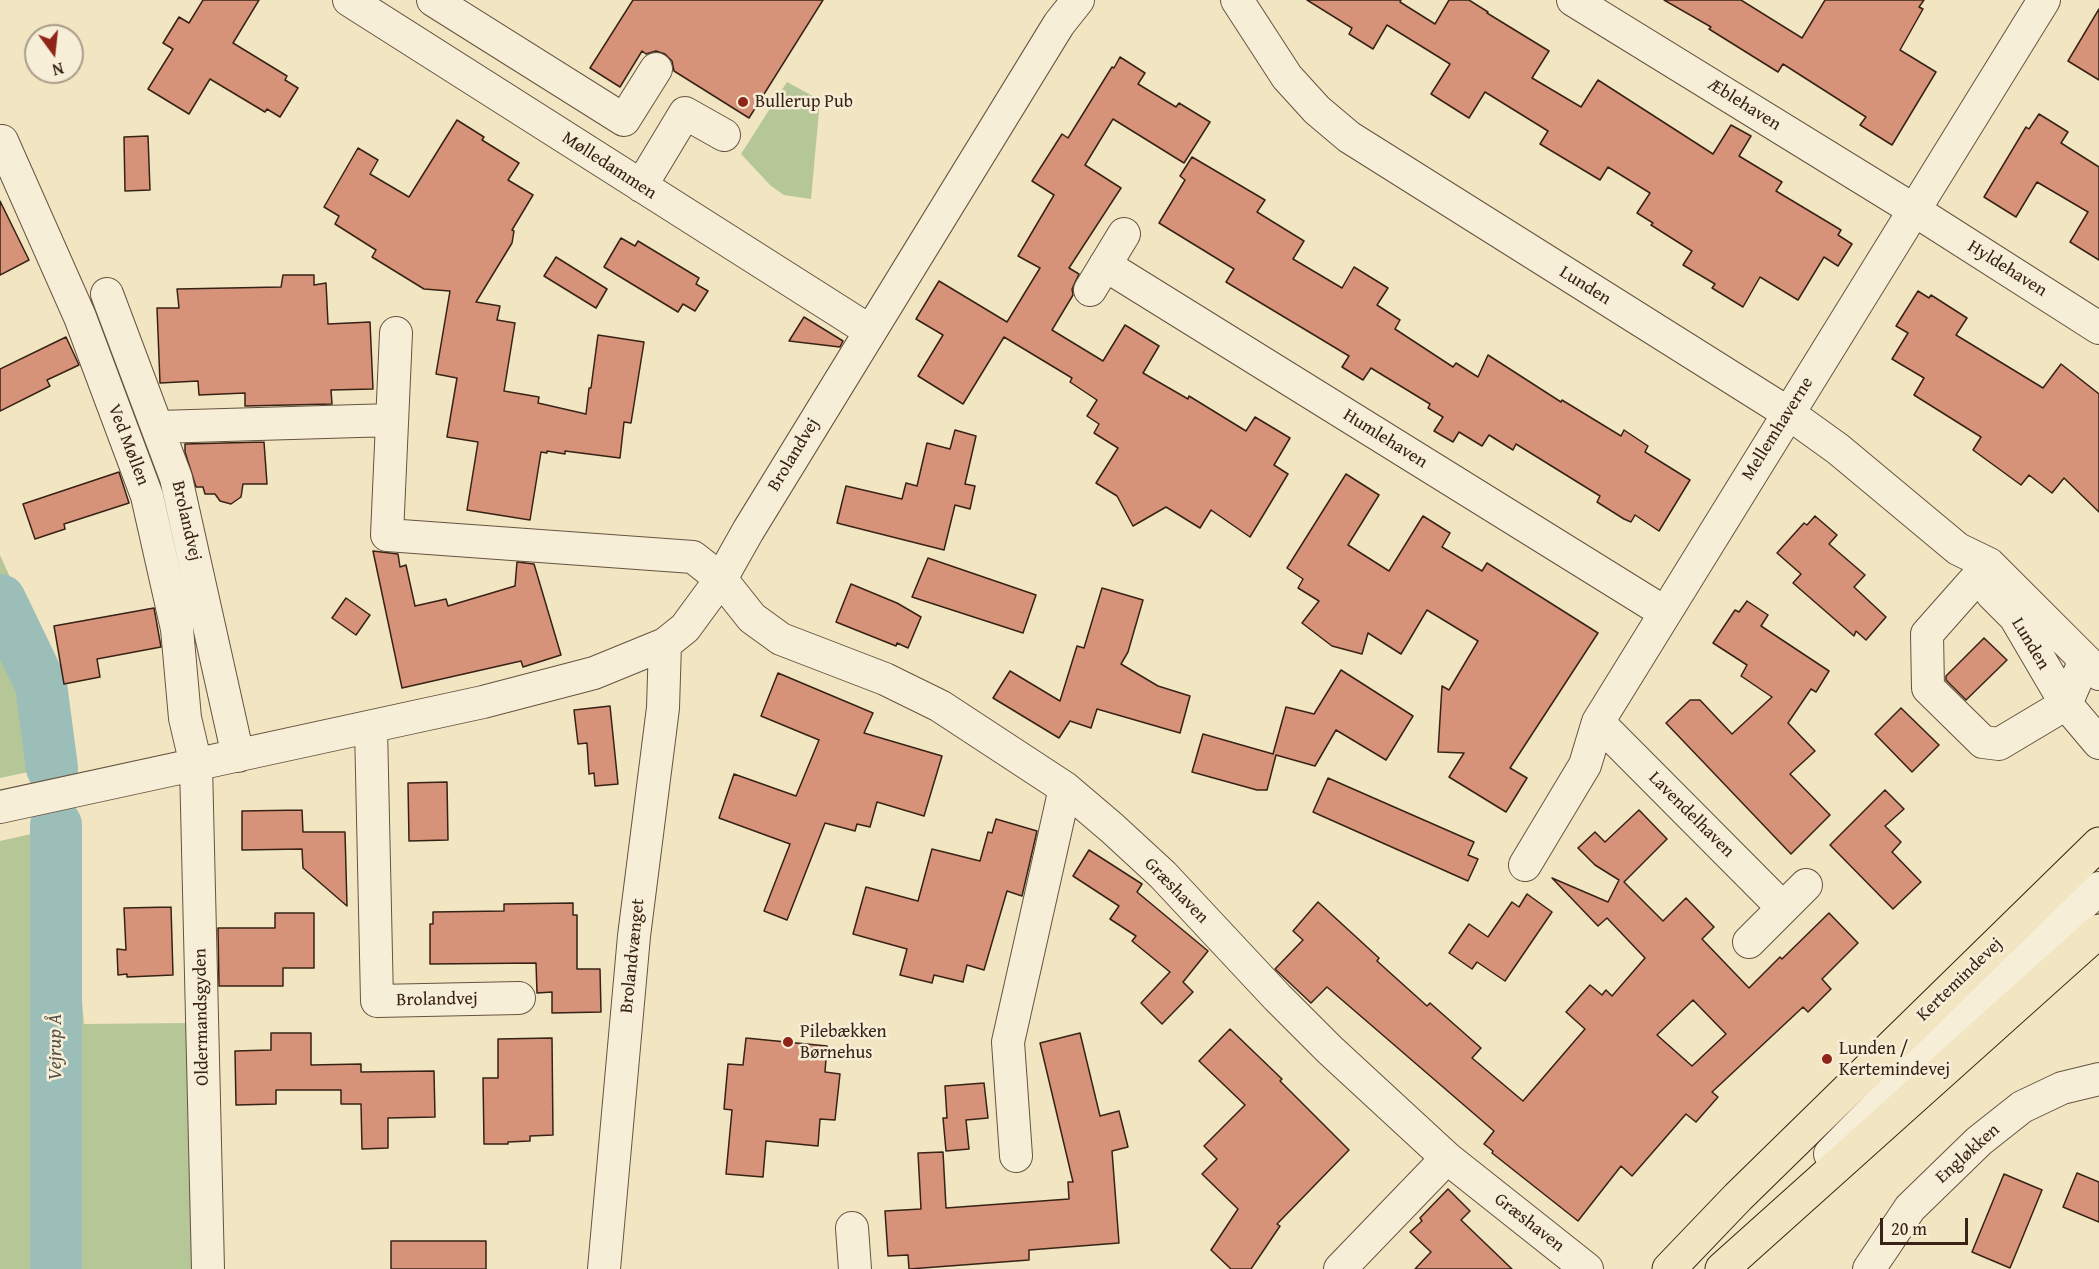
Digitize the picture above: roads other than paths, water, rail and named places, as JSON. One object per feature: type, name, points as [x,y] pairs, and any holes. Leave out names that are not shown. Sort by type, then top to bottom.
[{"type":"main road","name":"Kertemindevej","points":[[1669,1269],[1738,1197],[2099,844]]},
{"type":"main road","points":[[1720,1269],[2099,931]]},
{"type":"street","name":"Mølledammen","points":[[349,0],[870,332]]},
{"type":"street","name":"Brolandvej","points":[[0,807],[483,702],[594,673],[665,644],[685,628],[721,579],[1059,24],[1078,0]]},
{"type":"street","name":"Lunden","points":[[1237,0],[1287,77],[1317,110],[1349,137],[1788,413],[1838,449],[1958,549],[2092,667]]},
{"type":"street","name":"Æblehaven","points":[[1573,0],[1914,210]]},
{"type":"street","name":"Mellemhaverne","points":[[1525,865],[1585,765],[1598,722],[1664,612],[2044,0]]},
{"type":"street","points":[[409,38],[427,2],[624,120],[656,69]]},
{"type":"street","points":[[582,148],[605,108]]},
{"type":"street","points":[[641,186],[685,113],[724,135]]},
{"type":"street","name":"Ved Møllen","points":[[2,141],[80,317],[147,496],[177,628],[185,718],[196,765]]},
{"type":"street","name":"Hyldehaven","points":[[1914,210],[2099,328]]},
{"type":"street","name":"Humlehaven","points":[[1124,234],[1098,278],[1664,612]]},
{"type":"street","name":"Brolandvej","points":[[107,294],[176,478],[238,756]]},
{"type":"street","points":[[158,427],[392,420],[396,333]]},
{"type":"street","name":"Græshaven","points":[[392,420],[387,535],[693,557],[721,579],[752,618],[781,639],[885,679],[940,706],[1065,788],[1163,875],[1330,1050],[1447,1158],[1587,1269]]},
{"type":"street","points":[[1983,571],[1927,634],[1928,688],[1983,742],[1999,744],[2066,704],[2092,667]]},
{"type":"street","name":"Lunden","points":[[1983,571],[2015,617],[2066,704],[2099,744]]},
{"type":"street","name":"Brolandvænget","points":[[604,1269],[634,936],[663,708],[665,644]]},
{"type":"street","name":"Lavendelhaven","points":[[1598,722],[1783,908]]},
{"type":"street","name":"Brolandvej","points":[[370,727],[378,1001],[519,998]]},
{"type":"street","name":"Oldermandsgyden","points":[[196,765],[208,1269]]},
{"type":"street","points":[[1016,1156],[1008,1042],[1065,788]]},
{"type":"street","points":[[1749,942],[1806,885]]},
{"type":"street","points":[[1720,1269],[1880,1102],[2099,888]]},
{"type":"street","name":"Engløkken","points":[[1869,1269],[1910,1208],[1979,1142],[2022,1107],[2062,1088],[2099,1079]]},
{"type":"street","points":[[1340,1269],[1447,1158]]},
{"type":"street","points":[[852,1228],[855,1269]]},
{"type":"waterway","name":"Vejrup Å","points":[[0,600],[41,685],[52,768]]},
{"type":"waterway","name":"Vejrup Å","points":[[56,825],[56,1269]]},
{"type":"place","name":"Bullerup Pub","points":[[743,102]]},
{"type":"place","name":"Pilebækken Børnehus","points":[[788,1042]]},
{"type":"place","name":"Lunden / Kertemindevej","points":[[1827,1059]]}]
